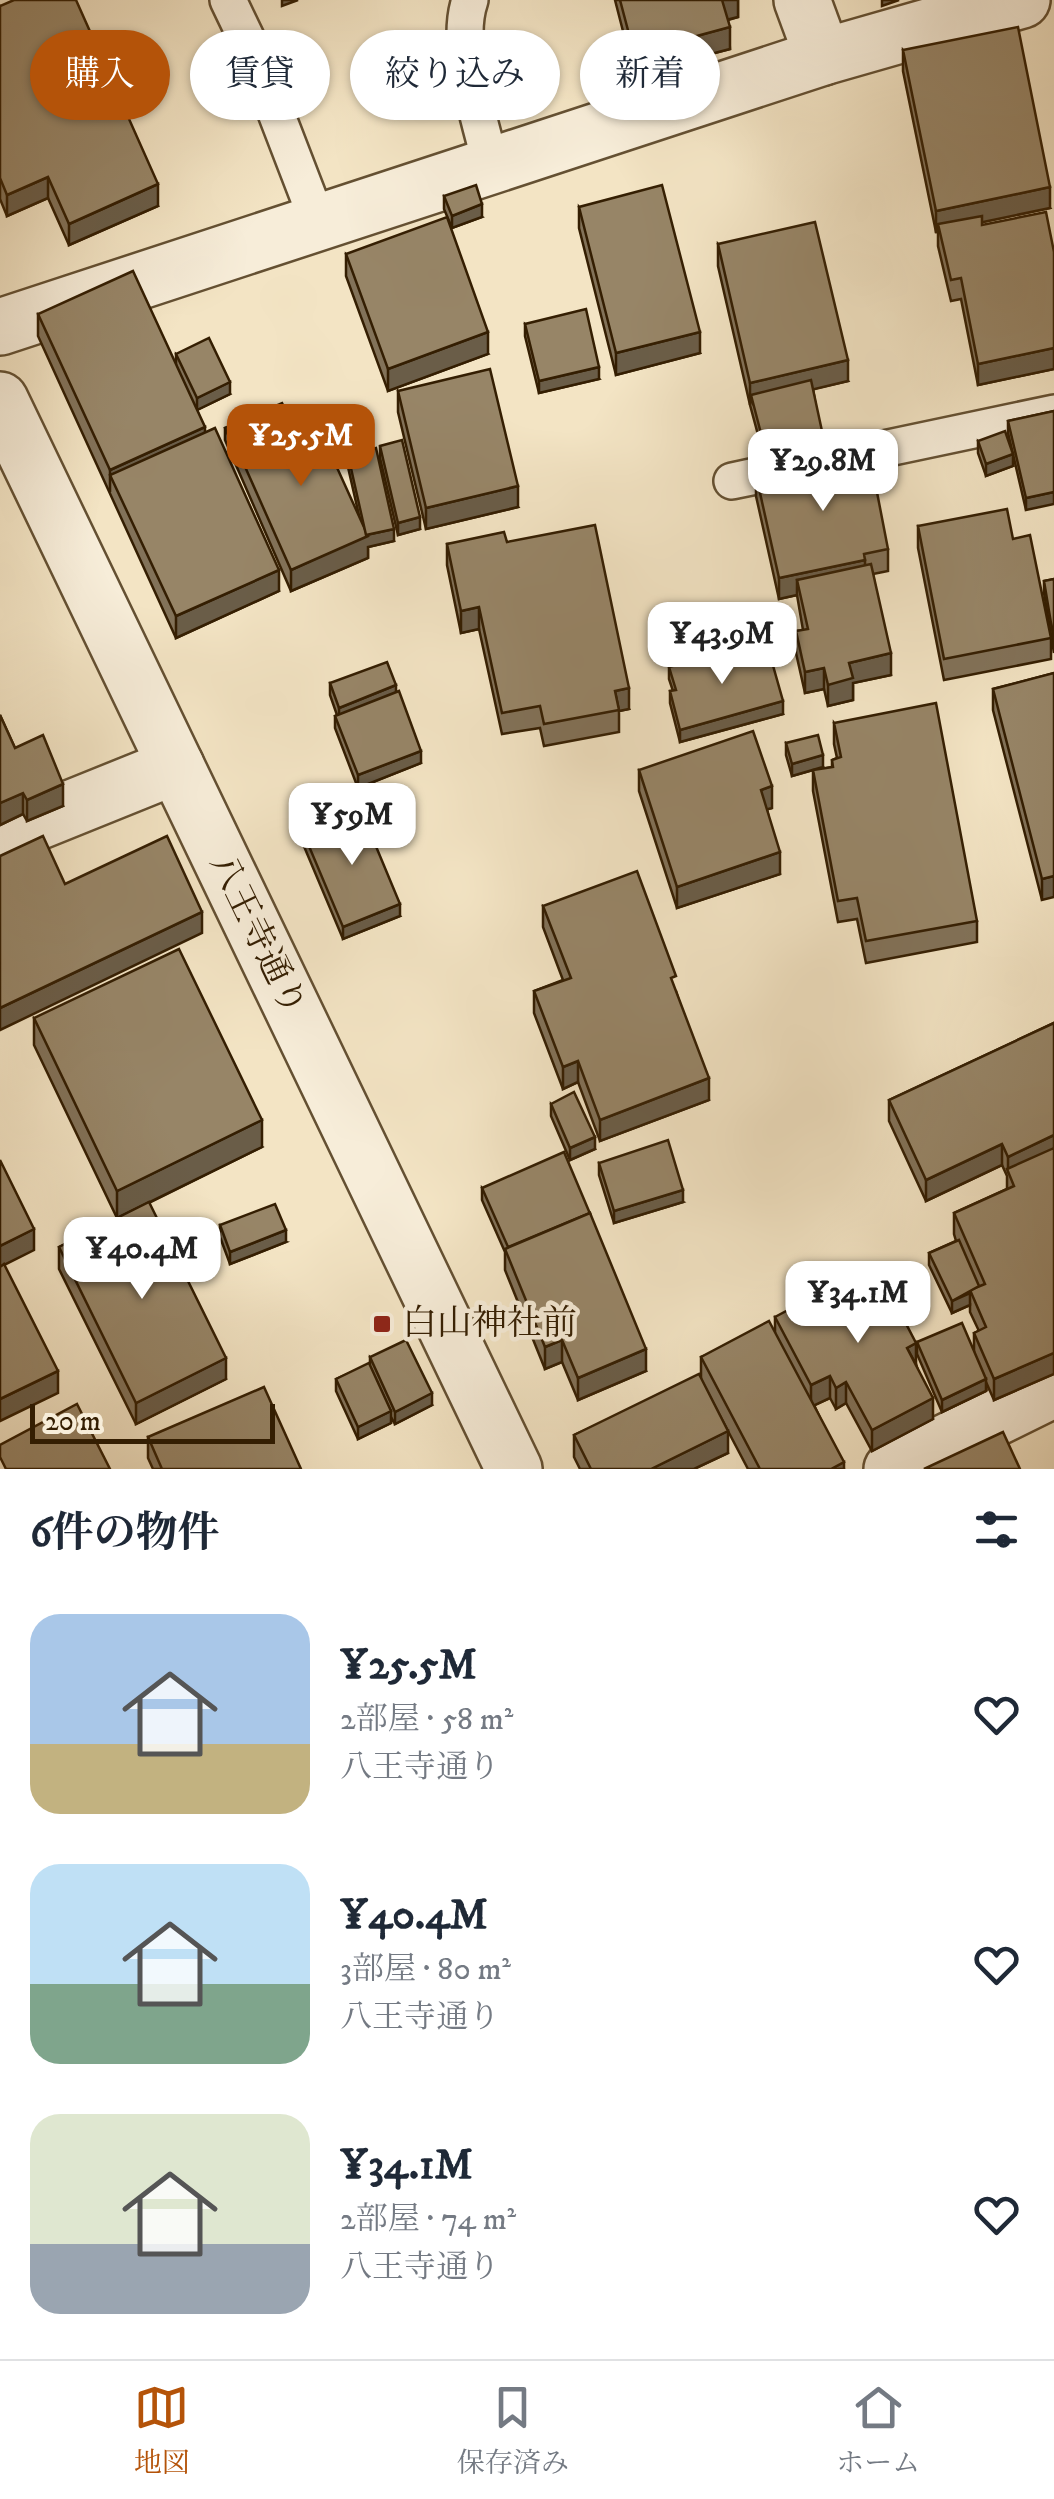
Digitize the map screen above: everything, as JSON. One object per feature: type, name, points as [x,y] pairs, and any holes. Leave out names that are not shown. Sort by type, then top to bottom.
[{"type":"street","points":[[802,0],[822,57]]},
{"type":"street","points":[[0,327],[822,57],[1022,0]]},
{"type":"street","name":"八王寺通り","points":[[0,400],[505,1465]]},
{"type":"street","points":[[0,837],[176,766]]},
{"type":"street","points":[[892,1469],[1054,1389]]},
{"type":"lane","points":[[228,0],[251,48],[318,222]]},
{"type":"lane","points":[[470,0],[464,18],[467,64],[491,166]]},
{"type":"lane","points":[[732,481],[1054,413]]},
{"type":"building","points":[[14,0],[76,0],[89,30],[30,30],[30,120],[129,120],[158,184],[69,224],[48,177],[7,195],[0,178],[0,6]]},
{"type":"building","points":[[620,0],[722,0],[730,27],[719,30],[628,30]]},
{"type":"building","points":[[1018,27],[1050,187],[936,211],[903,50]]},
{"type":"building","points":[[476,185],[482,204],[452,216],[444,196]]},
{"type":"building","points":[[662,185],[700,332],[616,353],[579,207]]},
{"type":"building","points":[[1046,212],[1054,252],[1054,348],[978,364],[961,278],[951,280],[938,224],[982,216],[982,225]]},
{"type":"building","points":[[447,217],[488,332],[388,369],[346,254]]},
{"type":"building","points":[[815,222],[848,360],[750,383],[718,244]]},
{"type":"building","points":[[133,271],[205,427],[110,470],[38,314]]},
{"type":"building","points":[[586,309],[599,367],[539,381],[525,324]]},
{"type":"building","points":[[209,338],[230,382],[197,398],[176,354]]},
{"type":"building","points":[[490,369],[518,486],[426,508],[398,391]]},
{"type":"building","points":[[811,380],[822,431],[764,445],[751,395]]},
{"type":"building","points":[[282,403],[289,417],[234,442],[234,449],[225,428]]},
{"type":"building","points":[[310,408],[368,536],[291,570],[234,442]]},
{"type":"building","points":[[1054,411],[1054,492],[1026,498],[1008,421]]},
{"type":"building","points":[[215,428],[279,570],[176,616],[110,475]]},
{"type":"building","points":[[1005,431],[1013,454],[986,464],[978,441]]},
{"type":"building","points":[[402,440],[420,517],[398,523],[380,446]]},
{"type":"building","points":[[376,448],[394,529],[366,535],[348,455]]},
{"type":"building","points":[[869,451],[888,549],[864,554],[865,560],[779,578],[756,475]]},
{"type":"building","points":[[1007,509],[1013,539],[1030,535],[1051,638],[944,659],[918,526]]},
{"type":"building","points":[[595,525],[629,688],[615,691],[619,710],[544,724],[540,706],[502,713],[479,607],[461,611],[447,544],[504,532],[507,542]]},
{"type":"building","points":[[871,564],[891,653],[849,663],[853,678],[828,685],[824,668],[805,672],[796,631],[808,629],[797,580]]},
{"type":"building","points":[[1054,579],[1054,641],[1044,581]]},
{"type":"building","points":[[744,646],[749,661],[770,655],[783,701],[680,730],[670,691],[676,690],[669,667]]},
{"type":"building","points":[[387,662],[396,685],[339,708],[330,683]]},
{"type":"building","points":[[1054,673],[1054,876],[1042,879],[993,689]]},
{"type":"building","points":[[399,691],[421,751],[358,775],[335,716]]},
{"type":"building","points":[[936,703],[977,921],[866,941],[857,898],[838,901],[813,770],[833,767],[832,760],[841,757],[834,723]]},
{"type":"building","points":[[0,715],[15,748],[43,735],[63,784],[27,800],[23,793],[0,803]]},
{"type":"building","points":[[753,731],[772,786],[761,790],[780,852],[677,887],[639,770]]},
{"type":"building","points":[[818,735],[823,755],[792,764],[786,743]]},
{"type":"building","points":[[360,808],[400,904],[343,927],[303,832]]},
{"type":"building","points":[[43,836],[65,884],[167,836],[202,912],[0,1008],[0,856]]},
{"type":"building","points":[[637,871],[676,976],[671,978],[709,1078],[600,1120],[578,1061],[563,1067],[534,991],[571,978],[543,906]]},
{"type":"building","points":[[179,949],[262,1120],[117,1191],[34,1018]]},
{"type":"building","points":[[1054,1023],[1054,1135],[1008,1157],[1002,1144],[926,1180],[889,1100]]},
{"type":"building","points":[[574,1092],[595,1137],[570,1148],[551,1104]]},
{"type":"building","points":[[668,1140],[683,1190],[614,1211],[599,1163]]},
{"type":"building","points":[[1054,1148],[1054,1353],[994,1379],[974,1333],[986,1327],[970,1290],[985,1284],[954,1213],[1014,1186],[1007,1169]]},
{"type":"building","points":[[564,1152],[590,1213],[508,1247],[482,1188]]},
{"type":"building","points":[[0,1160],[34,1229],[0,1246]]},
{"type":"building","points":[[149,1202],[226,1358],[136,1403],[59,1247]]},
{"type":"building","points":[[275,1204],[286,1230],[230,1252],[220,1225]]},
{"type":"building","points":[[590,1213],[646,1349],[578,1378],[562,1340],[545,1347],[505,1249]]},
{"type":"building","points":[[959,1240],[979,1286],[952,1301],[929,1253]]},
{"type":"building","points":[[4,1264],[58,1371],[0,1399],[0,1267]]},
{"type":"building","points":[[875,1264],[916,1343],[907,1348],[933,1398],[872,1430],[846,1382],[836,1388],[830,1376],[811,1385],[775,1317]]},
{"type":"building","points":[[769,1321],[844,1462],[831,1469],[760,1469],[701,1357]]},
{"type":"building","points":[[962,1323],[986,1379],[942,1400],[917,1342]]},
{"type":"building","points":[[406,1340],[432,1393],[395,1412],[370,1357]]},
{"type":"building","points":[[369,1363],[391,1411],[358,1427],[336,1379]]},
{"type":"building","points":[[699,1374],[728,1431],[651,1469],[591,1469],[574,1435]]},
{"type":"building","points":[[264,1387],[301,1469],[162,1469],[148,1437]]},
{"type":"building","points":[[77,1404],[110,1469],[6,1469],[0,1445]]},
{"type":"building","points":[[1003,1432],[1020,1469],[924,1469]]},
{"type":"place","name":"白山神社前","points":[[382,1324]]}]
